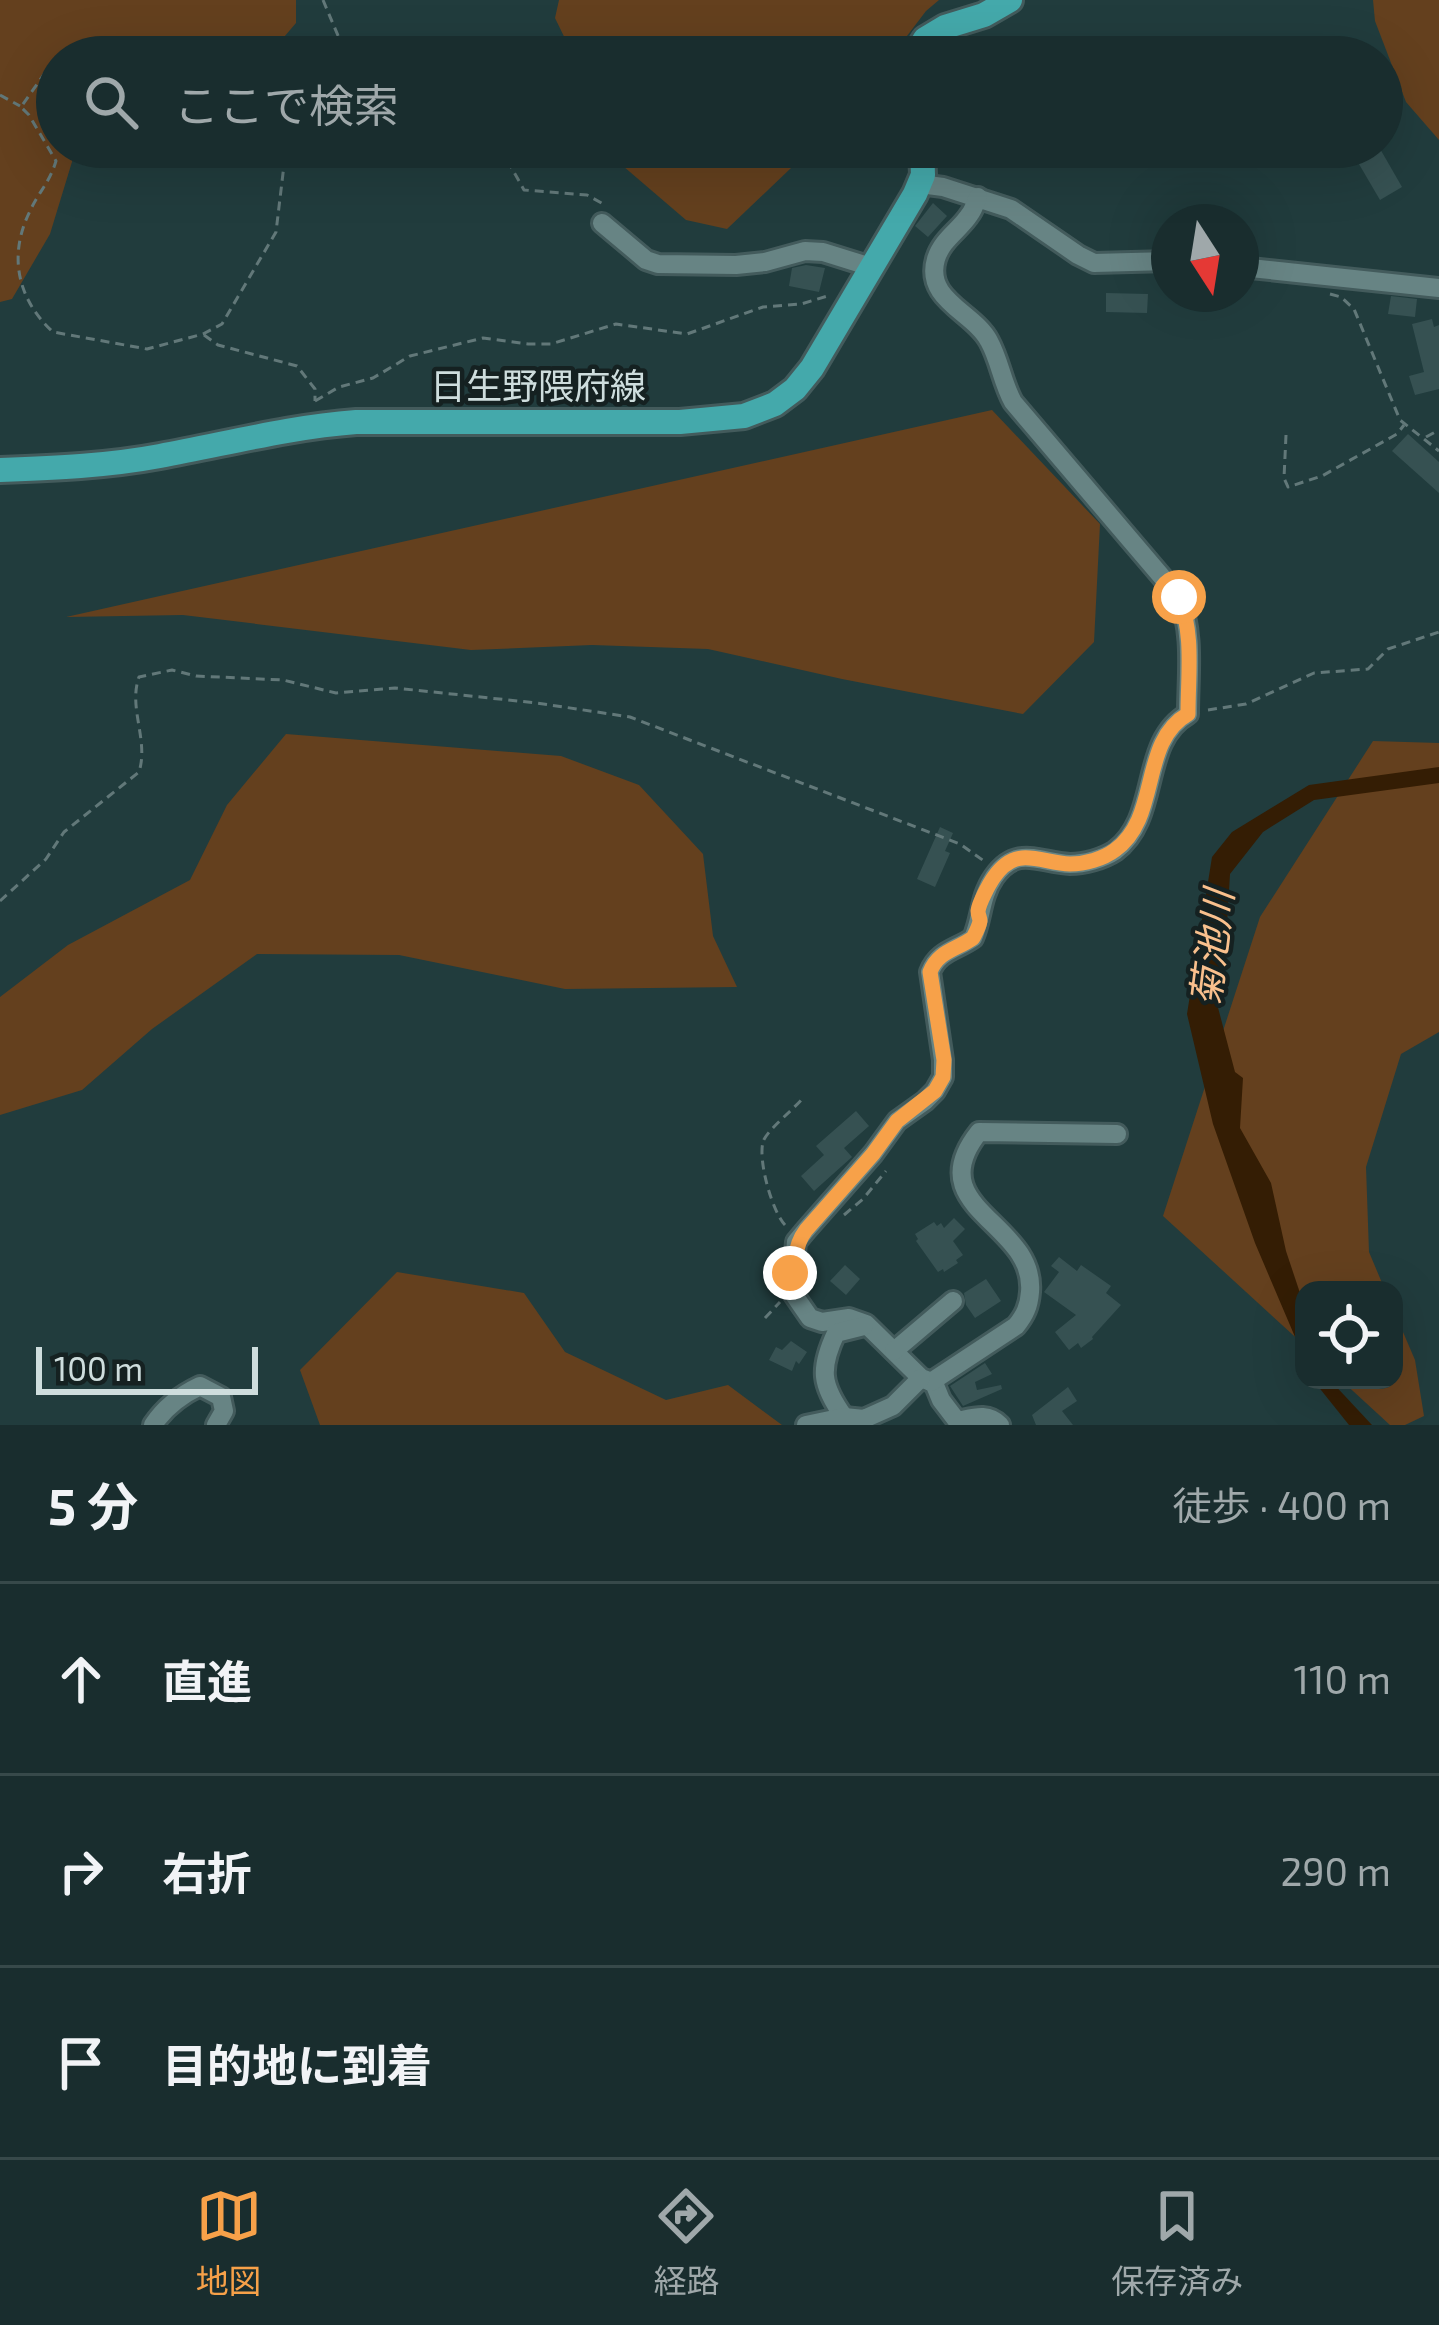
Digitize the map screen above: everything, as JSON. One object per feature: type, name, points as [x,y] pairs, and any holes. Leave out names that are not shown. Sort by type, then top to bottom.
[{"type":"main road","points":[[930,36],[1010,0]]},
{"type":"main road","name":"日生野隈府線","points":[[0,470],[141,459],[311,414],[412,421],[680,422],[744,416],[776,404],[812,368],[920,184],[923,168]]},
{"type":"street","points":[[920,184],[1011,209],[1094,263],[1151,261]]},
{"type":"street","points":[[978,197],[935,262],[937,285],[948,302],[987,336],[1013,402],[1179,597],[1189,635],[1188,714],[1176,720],[1163,739],[1144,806],[1132,832],[1114,851],[1093,861],[1069,864],[1022,857],[1008,862],[993,878],[978,911],[980,921],[973,938],[934,961],[930,972],[943,1077],[935,1091],[897,1121],[799,1239],[790,1273],[792,1292],[810,1318],[822,1322],[849,1318],[868,1326],[934,1383],[957,1421],[984,1416],[1000,1425]]},
{"type":"street","points":[[602,223],[646,260],[658,264],[736,265],[805,251],[871,267]]},
{"type":"street","points":[[1259,269],[1439,288]]},
{"type":"street","points":[[806,1425],[844,1417],[864,1419],[893,1406],[926,1380],[1016,1326],[1025,1314],[1031,1280],[1026,1262],[968,1198],[962,1185],[960,1167],[979,1132],[1117,1134]]},
{"type":"street","points":[[894,1352],[953,1301]]},
{"type":"street","points":[[844,1417],[824,1384],[828,1349],[836,1333],[868,1326]]},
{"type":"street","points":[[153,1425],[183,1394],[200,1386],[221,1397],[224,1411],[216,1425]]},
{"type":"path","points":[[323,0],[338,36]]},
{"type":"path","points":[[22,107],[36,86]]},
{"type":"path","points":[[0,95],[22,107],[36,129]]},
{"type":"path","points":[[54,168],[22,229],[18,279],[24,294],[53,332],[147,349],[222,324],[276,232],[284,168]]},
{"type":"path","points":[[512,168],[524,190],[587,195],[603,202],[620,226],[622,238]]},
{"type":"path","points":[[1324,292],[1354,309],[1400,420],[1439,451]]},
{"type":"path","points":[[311,414],[339,387],[373,378],[410,356],[483,338],[551,344],[616,324],[687,334],[763,307],[801,304],[829,294],[849,303]]},
{"type":"path","points":[[202,334],[218,345],[297,366],[315,389],[311,414]]},
{"type":"path","points":[[1286,435],[1284,478],[1288,487],[1322,476],[1383,443],[1405,423]]},
{"type":"path","points":[[1424,438],[1439,430]]},
{"type":"path","points":[[1188,714],[1246,704],[1315,673],[1367,670],[1388,649],[1439,632]]},
{"type":"path","points":[[0,901],[46,860],[64,832],[139,772],[144,757],[134,691],[139,677],[172,670],[196,676],[283,680],[336,693],[395,688],[630,717],[960,844],[984,861],[993,878]]},
{"type":"path","points":[[799,1239],[777,1216],[762,1147],[765,1136],[802,1099]]},
{"type":"path","points":[[834,1222],[863,1199],[886,1171]]},
{"type":"path","points":[[765,1318],[792,1292]]},
{"type":"shaded area","points":[[0,0],[296,0],[296,23],[285,36],[36,36],[36,168],[70,168],[50,234],[12,299],[0,302]]},
{"type":"shaded area","points":[[559,0],[939,0],[907,36],[564,36],[555,18]]},
{"type":"shaded area","points":[[1373,0],[1439,0],[1439,140],[1403,94],[1403,36],[1381,36]]},
{"type":"shaded area","points":[[625,168],[791,168],[727,229],[686,220]]},
{"type":"shaded area","points":[[992,410],[1100,524],[1094,642],[1023,714],[708,649],[592,645],[471,650],[183,615],[66,617]]},
{"type":"shaded area","points":[[286,734],[561,756],[639,785],[703,854],[713,936],[737,987],[565,989],[399,955],[257,954],[152,1029],[82,1090],[0,1115],[0,997],[68,945],[190,880],[227,805]]},
{"type":"shaded area","points":[[1373,741],[1439,743],[1439,1032],[1401,1054],[1366,1167],[1369,1252],[1381,1281],[1295,1281],[1295,1337],[1163,1216],[1260,917]]},
{"type":"shaded area","points":[[397,1272],[524,1293],[565,1352],[666,1400],[728,1385],[782,1425],[320,1425],[300,1370]]},
{"type":"shaded area","points":[[1403,1332],[1415,1360],[1424,1416],[1405,1425],[1390,1425],[1351,1389],[1403,1389]]},
{"type":"water","name":"菊池川","points":[[1439,767],[1439,783],[1314,800],[1263,832],[1230,874],[1225,956],[1216,1000],[1235,1072],[1243,1078],[1240,1128],[1271,1183],[1296,1281],[1295,1337],[1213,1124],[1187,1014],[1212,857],[1232,832],[1309,785]]},
{"type":"water","points":[[1320,1389],[1338,1389],[1372,1425],[1349,1425]]},
{"type":"building","points":[[1361,168],[1391,168],[1402,187],[1380,200]]},
{"type":"building","points":[[933,203],[947,216],[928,237],[915,226]]},
{"type":"building","points":[[792,268],[825,268],[819,292],[789,286]]},
{"type":"building","points":[[1106,293],[1148,294],[1147,313],[1106,312]]},
{"type":"building","points":[[1391,296],[1417,299],[1415,317],[1388,314]]},
{"type":"building","points":[[1432,319],[1434,327],[1439,325],[1439,389],[1415,395],[1409,376],[1424,372],[1412,324]]},
{"type":"building","points":[[1408,434],[1439,462],[1439,493],[1392,451]]},
{"type":"building","points":[[940,827],[953,833],[935,887],[917,879]]},
{"type":"building","points":[[856,1111],[869,1126],[844,1148],[852,1157],[814,1191],[801,1176],[824,1155],[816,1146]]},
{"type":"building","points":[[954,1218],[965,1229],[953,1241],[963,1255],[958,1263],[938,1272],[915,1234],[934,1222],[944,1228]]},
{"type":"building","points":[[1059,1257],[1077,1271],[1081,1265],[1111,1286],[1106,1293],[1121,1305],[1081,1348],[1078,1343],[1069,1350],[1055,1332],[1076,1315],[1044,1292],[1059,1272],[1051,1266]]},
{"type":"building","points":[[845,1265],[860,1279],[846,1295],[830,1281]]},
{"type":"building","points":[[986,1279],[1001,1301],[975,1318],[964,1293]]},
{"type":"building","points":[[791,1341],[807,1352],[792,1371],[769,1360],[776,1347],[782,1350]]},
{"type":"building","points":[[985,1363],[992,1374],[975,1382],[977,1390],[1001,1385],[1002,1389],[963,1406],[950,1386]]},
{"type":"building","points":[[1068,1387],[1077,1401],[1062,1411],[1073,1425],[1036,1425],[1032,1415]]},
{"type":"route","points":[[790,1273],[796,1242],[897,1121],[925,1101],[943,1077],[930,972],[934,961],[973,938],[980,921],[978,911],[993,878],[1008,862],[1022,857],[1069,864],[1093,861],[1114,851],[1132,832],[1163,739],[1176,720],[1188,714],[1189,635],[1179,597]]}]
